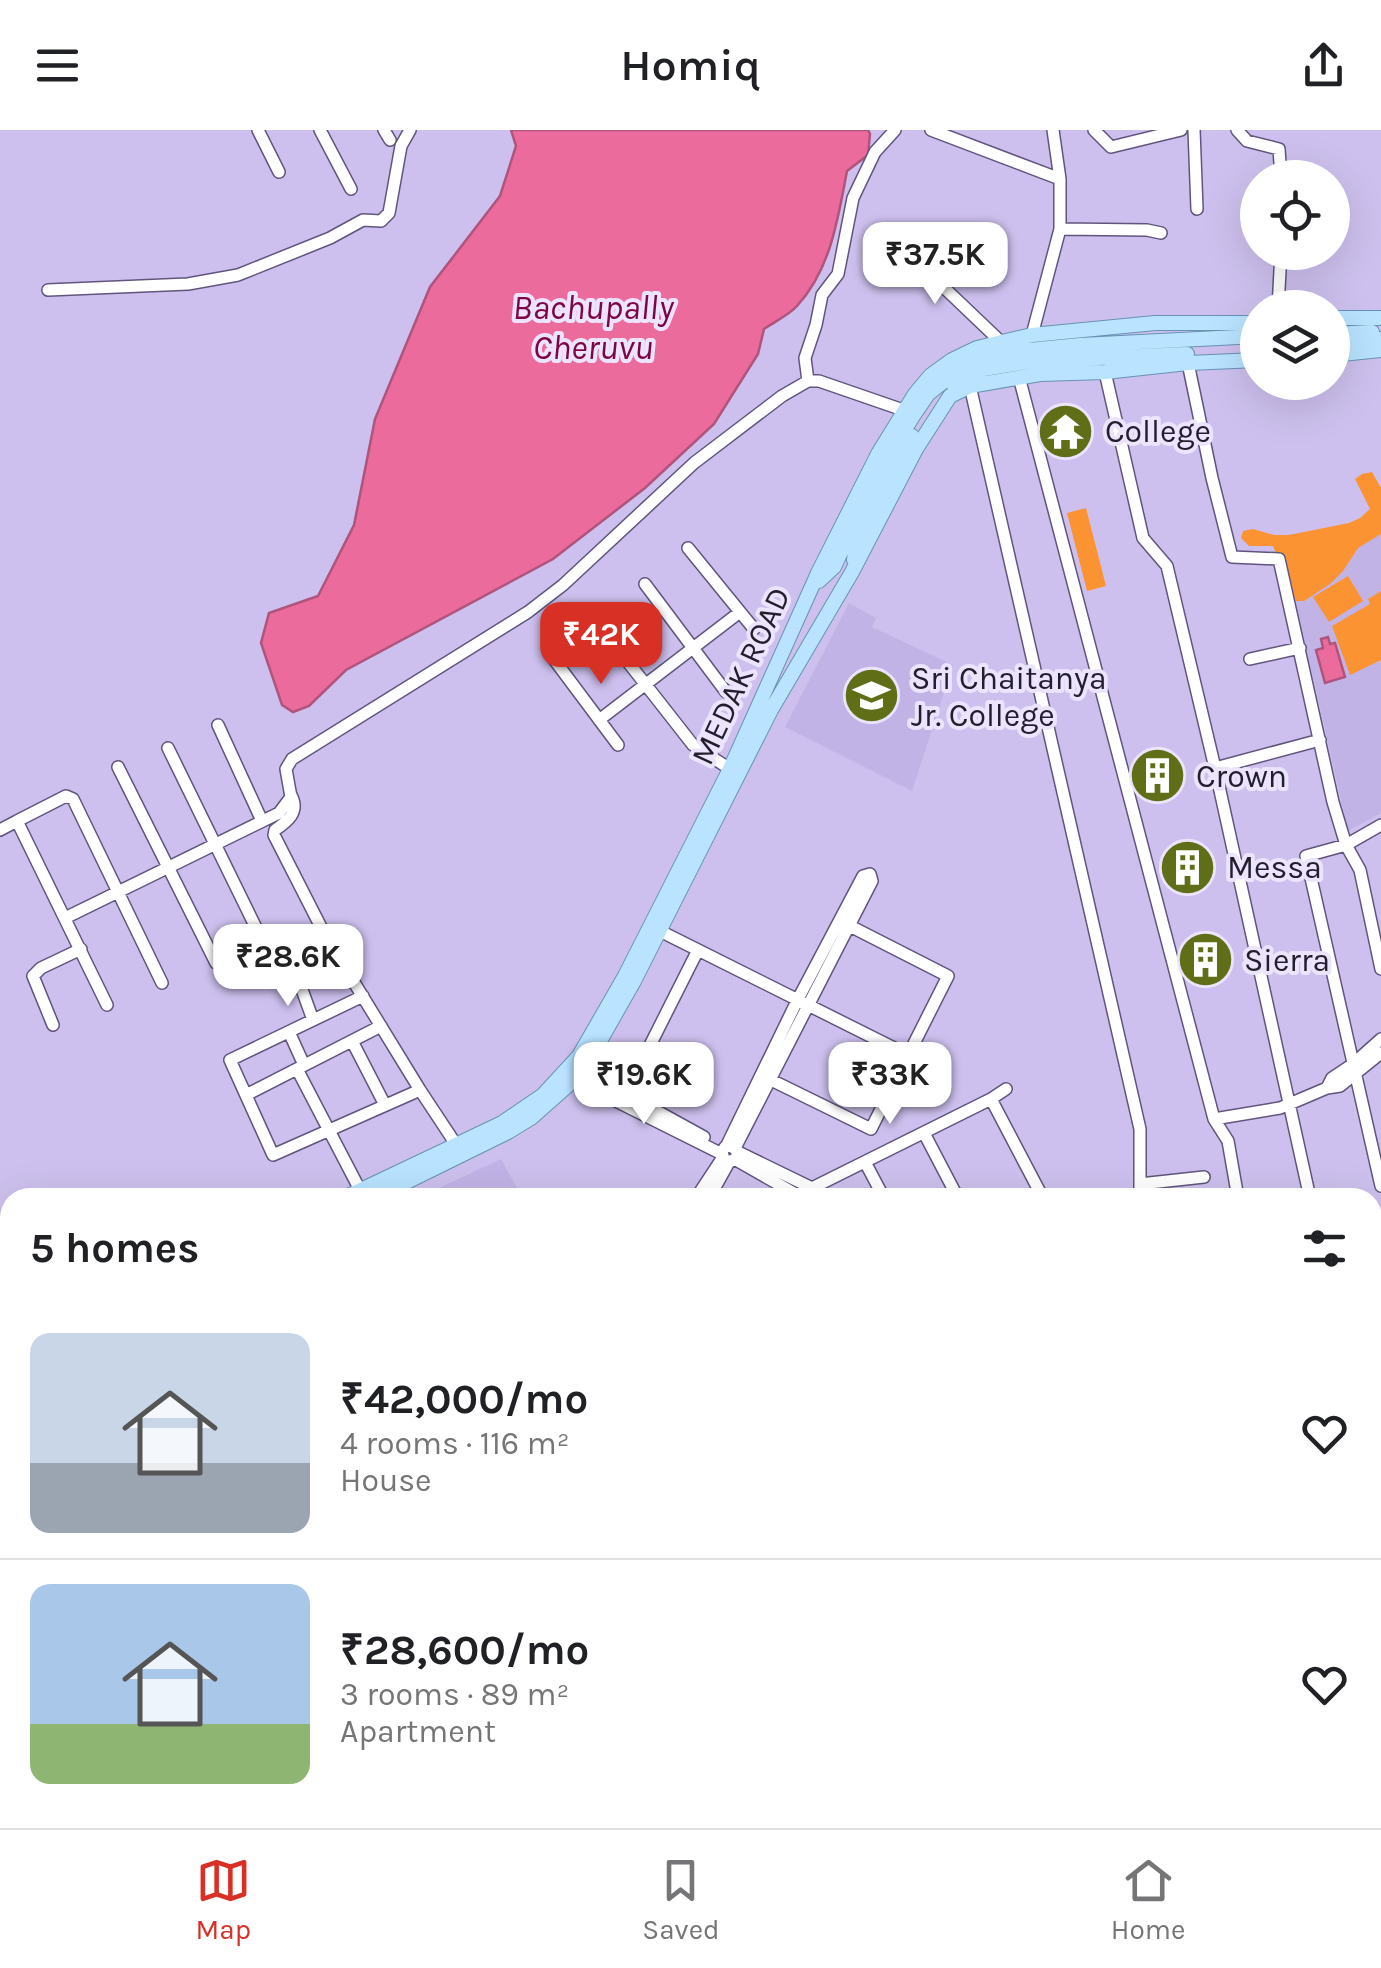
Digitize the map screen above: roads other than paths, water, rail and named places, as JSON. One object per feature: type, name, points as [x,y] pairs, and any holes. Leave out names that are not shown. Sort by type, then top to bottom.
[{"type":"main road","points":[[1350,318],[1381,318]]},
{"type":"main road","name":"MEDAK ROAD","points":[[378,1188],[525,1109],[579,1056],[625,976],[730,769],[811,588],[878,454],[930,376],[976,348],[1032,334],[1155,323],[1240,323]]},
{"type":"main road","points":[[1350,333],[1381,332]]},
{"type":"main road","points":[[811,588],[834,567],[876,476],[928,394],[952,374],[978,360],[1018,351],[1240,337]]},
{"type":"main road","points":[[1350,344],[1381,340]]},
{"type":"main road","points":[[1350,353],[1381,350]]},
{"type":"main road","points":[[852,572],[856,543],[922,416],[937,397],[984,369],[1032,361],[1240,352]]},
{"type":"main road","points":[[970,386],[1040,374],[1240,361]]},
{"type":"main road","name":"MEDAK ROAD","points":[[381,1188],[508,1132],[550,1103],[576,1077],[602,1040],[771,710],[852,572],[930,422],[950,396],[970,386]]},
{"type":"street","points":[[258,130],[278,172]]},
{"type":"street","points":[[320,130],[351,189]]},
{"type":"street","points":[[48,290],[188,284],[238,274],[330,238],[362,220],[382,221],[389,214],[401,146],[410,130]]},
{"type":"street","points":[[808,381],[805,358],[822,295],[838,274],[853,198],[875,152],[895,130]]},
{"type":"street","points":[[931,130],[968,136],[1000,158],[1060,179]]},
{"type":"street","points":[[1032,334],[1060,229],[1060,179],[1053,130]]},
{"type":"street","points":[[1094,130],[1112,147],[1149,133],[1181,130]]},
{"type":"street","points":[[1194,130],[1197,209]]},
{"type":"street","points":[[1237,130],[1248,141],[1279,149],[1280,160]]},
{"type":"street","points":[[1060,229],[1161,233]]},
{"type":"street","points":[[876,268],[921,273],[935,279],[1000,342]]},
{"type":"street","points":[[1188,363],[1232,557],[1280,560],[1333,802],[1346,845],[1360,870],[1381,969]]},
{"type":"street","points":[[1104,372],[1143,538],[1167,566],[1216,768],[1308,1188]]},
{"type":"street","points":[[1019,378],[1214,1118],[1228,1141],[1236,1188]]},
{"type":"street","points":[[456,1146],[325,935],[274,835],[294,811],[286,769],[292,759],[528,612],[564,585],[694,464],[782,396],[808,381],[819,381],[906,411]]},
{"type":"street","points":[[970,386],[1140,1129],[1140,1188]]},
{"type":"street","points":[[688,548],[754,630]]},
{"type":"street","points":[[646,584],[726,692]]},
{"type":"street","points":[[599,720],[740,612]]},
{"type":"street","points":[[595,620],[693,745],[730,769]]},
{"type":"street","points":[[1250,659],[1300,648]]},
{"type":"street","points":[[550,654],[618,745]]},
{"type":"street","points":[[218,726],[262,821]]},
{"type":"street","points":[[1216,768],[1320,740]]},
{"type":"street","points":[[168,748],[262,940]]},
{"type":"street","points":[[118,767],[216,963]]},
{"type":"street","points":[[0,830],[69,795],[162,983]]},
{"type":"street","points":[[65,918],[279,813],[291,795]]},
{"type":"street","points":[[17,821],[108,1004]]},
{"type":"street","points":[[1381,824],[1346,845],[1306,856],[1381,1186]]},
{"type":"street","points":[[713,1188],[765,1078],[845,924],[948,976],[871,1129],[765,1078]]},
{"type":"street","points":[[660,931],[908,1055]]},
{"type":"street","points":[[313,1020],[287,948],[325,935]]},
{"type":"street","points":[[54,1026],[33,976],[41,968],[81,949]]},
{"type":"street","points":[[623,1099],[698,950]]},
{"type":"street","points":[[300,982],[344,965]]},
{"type":"street","points":[[363,996],[230,1060],[273,1155],[420,1090]]},
{"type":"street","points":[[246,1094],[381,1026]]},
{"type":"street","points":[[289,1032],[300,1067],[329,1130],[363,1188]]},
{"type":"street","points":[[1214,1118],[1288,1106],[1340,1086],[1381,1039]]},
{"type":"street","points":[[352,1041],[385,1105]]},
{"type":"street","points":[[1354,1068],[1381,1053]]},
{"type":"street","points":[[576,1077],[792,1188]]},
{"type":"street","points":[[818,1188],[1006,1089]]},
{"type":"street","points":[[991,1100],[1038,1188]]},
{"type":"street","points":[[924,1132],[953,1188]]},
{"type":"street","points":[[703,1188],[729,1153]]},
{"type":"street","points":[[865,1162],[879,1188]]},
{"type":"street","points":[[1154,1188],[1204,1177]]},
{"type":"water","name":"Bachupally Cheruvu","points":[[511,130],[868,130],[870,134],[868,155],[847,171],[831,242],[818,276],[794,309],[764,329],[758,354],[714,424],[645,488],[553,559],[346,670],[309,706],[293,712],[282,705],[261,643],[269,613],[318,596],[354,525],[375,419],[430,287],[500,196],[516,146]]},
{"type":"water","points":[[1328,637],[1330,644],[1335,643],[1345,677],[1325,683],[1316,650],[1323,648],[1321,639]]},
{"type":"place","name":"College","points":[[1066,431]]},
{"type":"place","name":"Sri Chaitanya Jr. College","points":[[872,696]]},
{"type":"place","name":"Crown","points":[[1157,776]]},
{"type":"place","name":"Messa","points":[[1188,867]]},
{"type":"place","name":"Sierra","points":[[1205,960]]}]
